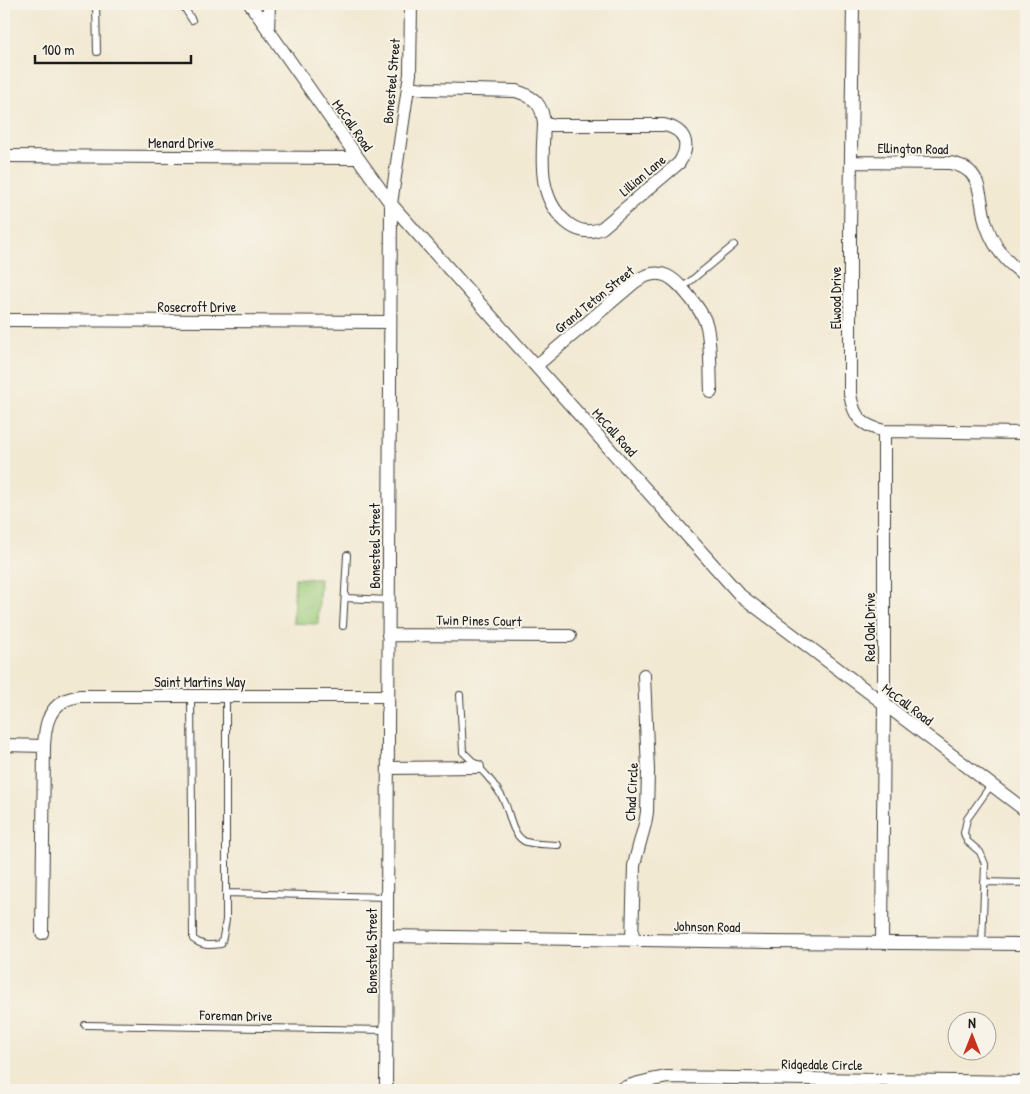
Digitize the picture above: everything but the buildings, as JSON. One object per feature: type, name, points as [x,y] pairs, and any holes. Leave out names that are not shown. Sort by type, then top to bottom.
[{"type":"street","name":"McCall Road","points":[[250,4],[391,204],[740,594],[1026,812]]},
{"type":"street","points":[[268,31],[269,4]]},
{"type":"street","name":"Bonesteel Street","points":[[386,1090],[391,204],[410,74],[411,4]]},
{"type":"street","name":"Elwood Drive","points":[[853,4],[850,394],[853,408],[860,420],[871,428],[884,432],[1026,433]]},
{"type":"street","name":"Lillian Lane","points":[[408,88],[516,91],[534,99],[540,105],[544,116],[542,163],[546,190],[554,208],[567,223],[576,229],[584,231],[590,232],[602,228],[679,163],[686,147],[681,133],[674,127],[664,125],[544,125]]},
{"type":"street","name":"Menard Drive","points":[[4,156],[358,158]]},
{"type":"street","name":"Ellington Road","points":[[851,162],[950,163],[959,164],[966,168],[978,183],[991,237],[1002,255],[1026,275]]},
{"type":"street","name":"Grand Teton Street","points":[[536,366],[635,282],[653,273],[664,274],[682,288],[702,314],[707,325],[711,392]]},
{"type":"street","name":"Rosecroft Drive","points":[[4,320],[390,322]]},
{"type":"street","name":"Red Oak Drive","points":[[882,943],[884,432]]},
{"type":"street","name":"Twin Pines Court","points":[[388,634],[570,636]]},
{"type":"street","name":"Chad Circle","points":[[632,940],[634,866],[647,812],[648,771],[644,675]]},
{"type":"street","name":"Saint Martins Way","points":[[42,933],[44,746],[46,725],[52,711],[64,701],[79,696],[388,696]]},
{"type":"street","points":[[4,745],[44,746]]},
{"type":"street","points":[[388,768],[478,767]]},
{"type":"street","name":"Johnson Road","points":[[386,936],[1026,944]]},
{"type":"street","name":"Ridgedale Circle","points":[[619,1090],[648,1080],[667,1077],[1026,1082]]},
{"type":"lane","points":[[4,7],[8,4]]},
{"type":"lane","points":[[96,4],[96,52]]},
{"type":"lane","points":[[182,4],[192,20]]},
{"type":"lane","points":[[682,288],[734,245]]},
{"type":"lane","points":[[343,626],[347,555]]},
{"type":"lane","points":[[344,598],[389,600]]},
{"type":"lane","points":[[460,695],[463,752],[499,791],[519,838],[526,843],[558,845]]},
{"type":"lane","points":[[191,696],[193,939],[200,944],[212,946],[220,944],[226,920],[226,696]]},
{"type":"lane","points":[[982,944],[985,864],[980,852],[967,841],[964,833],[967,819],[991,785]]},
{"type":"lane","points":[[984,882],[1026,883]]},
{"type":"lane","points":[[227,893],[387,897]]},
{"type":"lane","name":"Foreman Drive","points":[[85,1025],[386,1030]]},
{"type":"green space","points":[[295,578],[320,579],[318,624],[293,623]]}]
